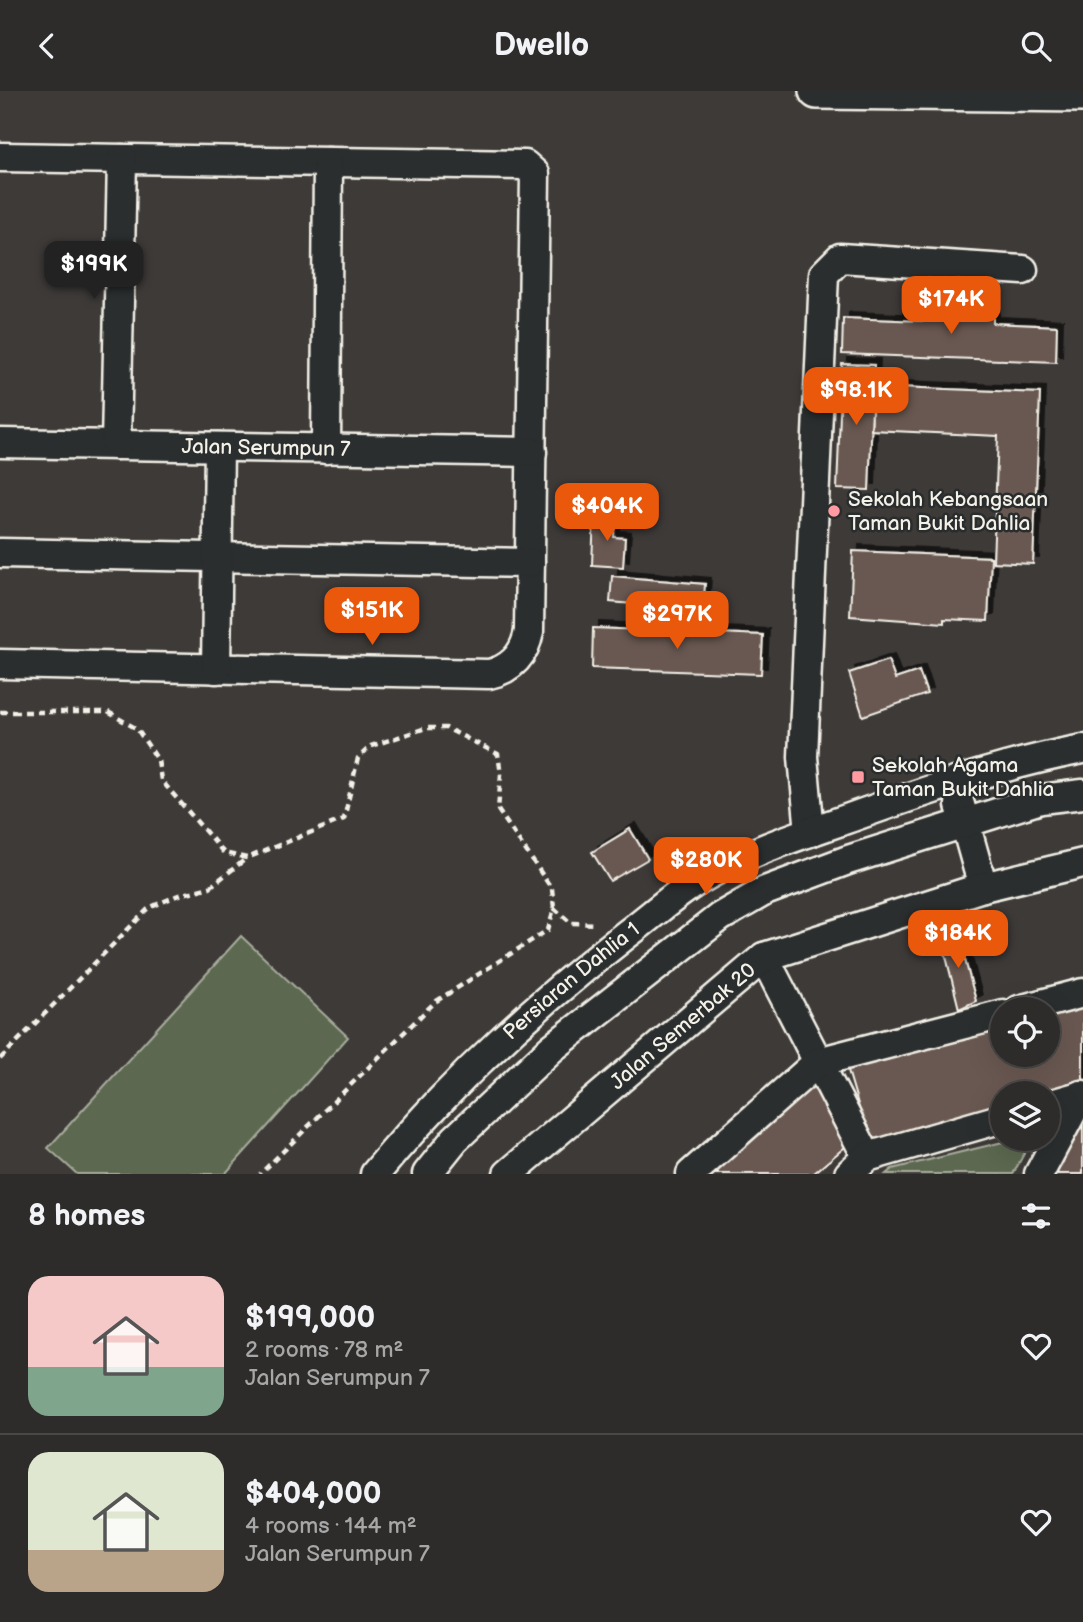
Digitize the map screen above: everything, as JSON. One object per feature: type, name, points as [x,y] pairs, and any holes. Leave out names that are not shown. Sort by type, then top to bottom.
[{"type":"main road","points":[[817,91],[1083,95]]},
{"type":"street","points":[[0,156],[525,165],[535,174],[528,641],[514,663],[499,672],[0,664]]},
{"type":"street","points":[[116,445],[122,159]]},
{"type":"street","points":[[326,449],[328,162]]},
{"type":"street","points":[[810,832],[803,757],[824,274],[840,258],[1023,270]]},
{"type":"street","name":"Jalan Serumpun 7","points":[[0,443],[532,452]]},
{"type":"street","points":[[216,669],[219,447]]},
{"type":"street","points":[[0,553],[530,563]]},
{"type":"street","name":"Persiaran Dahlia 1","points":[[375,1174],[421,1119],[493,1045],[603,953],[698,881],[754,852],[954,781],[1019,761],[1083,749]]},
{"type":"street","points":[[954,781],[983,887]]},
{"type":"street","name":"Persiaran Dahlia 1","points":[[427,1174],[455,1139],[552,1048],[720,917],[765,891],[964,821],[1041,799],[1083,794]]},
{"type":"street","name":"Jalan Semerbak 20","points":[[508,1174],[764,957],[983,887],[1083,863]]},
{"type":"street","points":[[764,957],[818,1062],[858,1166],[990,1122]]},
{"type":"street","points":[[1060,999],[1083,993]]},
{"type":"street","points":[[691,1174],[818,1062],[990,1017]]},
{"type":"street","points":[[1060,1101],[1082,1095]]},
{"type":"street","points":[[1039,1174],[1082,1095]]},
{"type":"path","points":[[0,712],[108,712],[137,729],[158,760],[161,780],[223,853],[247,858]]},
{"type":"path","points":[[0,1059],[149,908],[176,896],[210,887],[247,858],[344,819],[358,758],[371,746],[426,729],[446,728],[498,754],[501,774],[498,810],[552,889],[554,908],[548,930],[435,1002],[260,1174]]},
{"type":"green space","points":[[241,936],[348,1037],[225,1174],[77,1174],[48,1148]]},
{"type":"green space","points":[[990,1145],[990,1151],[1025,1151],[1013,1174],[886,1174],[892,1169]]},
{"type":"building","points":[[923,302],[993,305],[993,323],[1057,326],[1056,362],[842,354],[843,318],[922,321]]},
{"type":"building","points":[[842,364],[874,365],[869,490],[837,489]]},
{"type":"building","points":[[873,386],[1040,393],[1033,564],[993,562],[998,436],[871,430]]},
{"type":"building","points":[[594,514],[615,515],[614,537],[625,538],[623,567],[592,565]]},
{"type":"building","points":[[853,551],[991,557],[988,621],[944,619],[944,623],[850,616]]},
{"type":"building","points":[[612,576],[705,584],[703,610],[684,608],[683,614],[632,610],[633,604],[610,602]]},
{"type":"building","points":[[593,628],[763,635],[761,674],[592,668]]},
{"type":"building","points":[[888,660],[895,679],[919,671],[927,694],[863,716],[849,673]]},
{"type":"building","points":[[630,829],[648,859],[610,881],[592,852]]},
{"type":"building","points":[[957,930],[976,1001],[959,1009],[941,936]]},
{"type":"building","points":[[1083,1002],[1083,1085],[1060,1091],[1060,1081],[990,1081],[990,1113],[871,1148],[847,1067],[990,1028],[990,1067],[1060,1067],[1060,1009]]},
{"type":"building","points":[[817,1078],[851,1142],[813,1174],[705,1174]]},
{"type":"building","points":[[1083,1121],[1083,1174],[1054,1174]]},
{"type":"place","name":"Sekolah Kebangsaan Taman Bukit Dahlia","points":[[834,511]]},
{"type":"place","name":"Sekolah Agama Taman Bukit Dahlia","points":[[858,777]]}]
